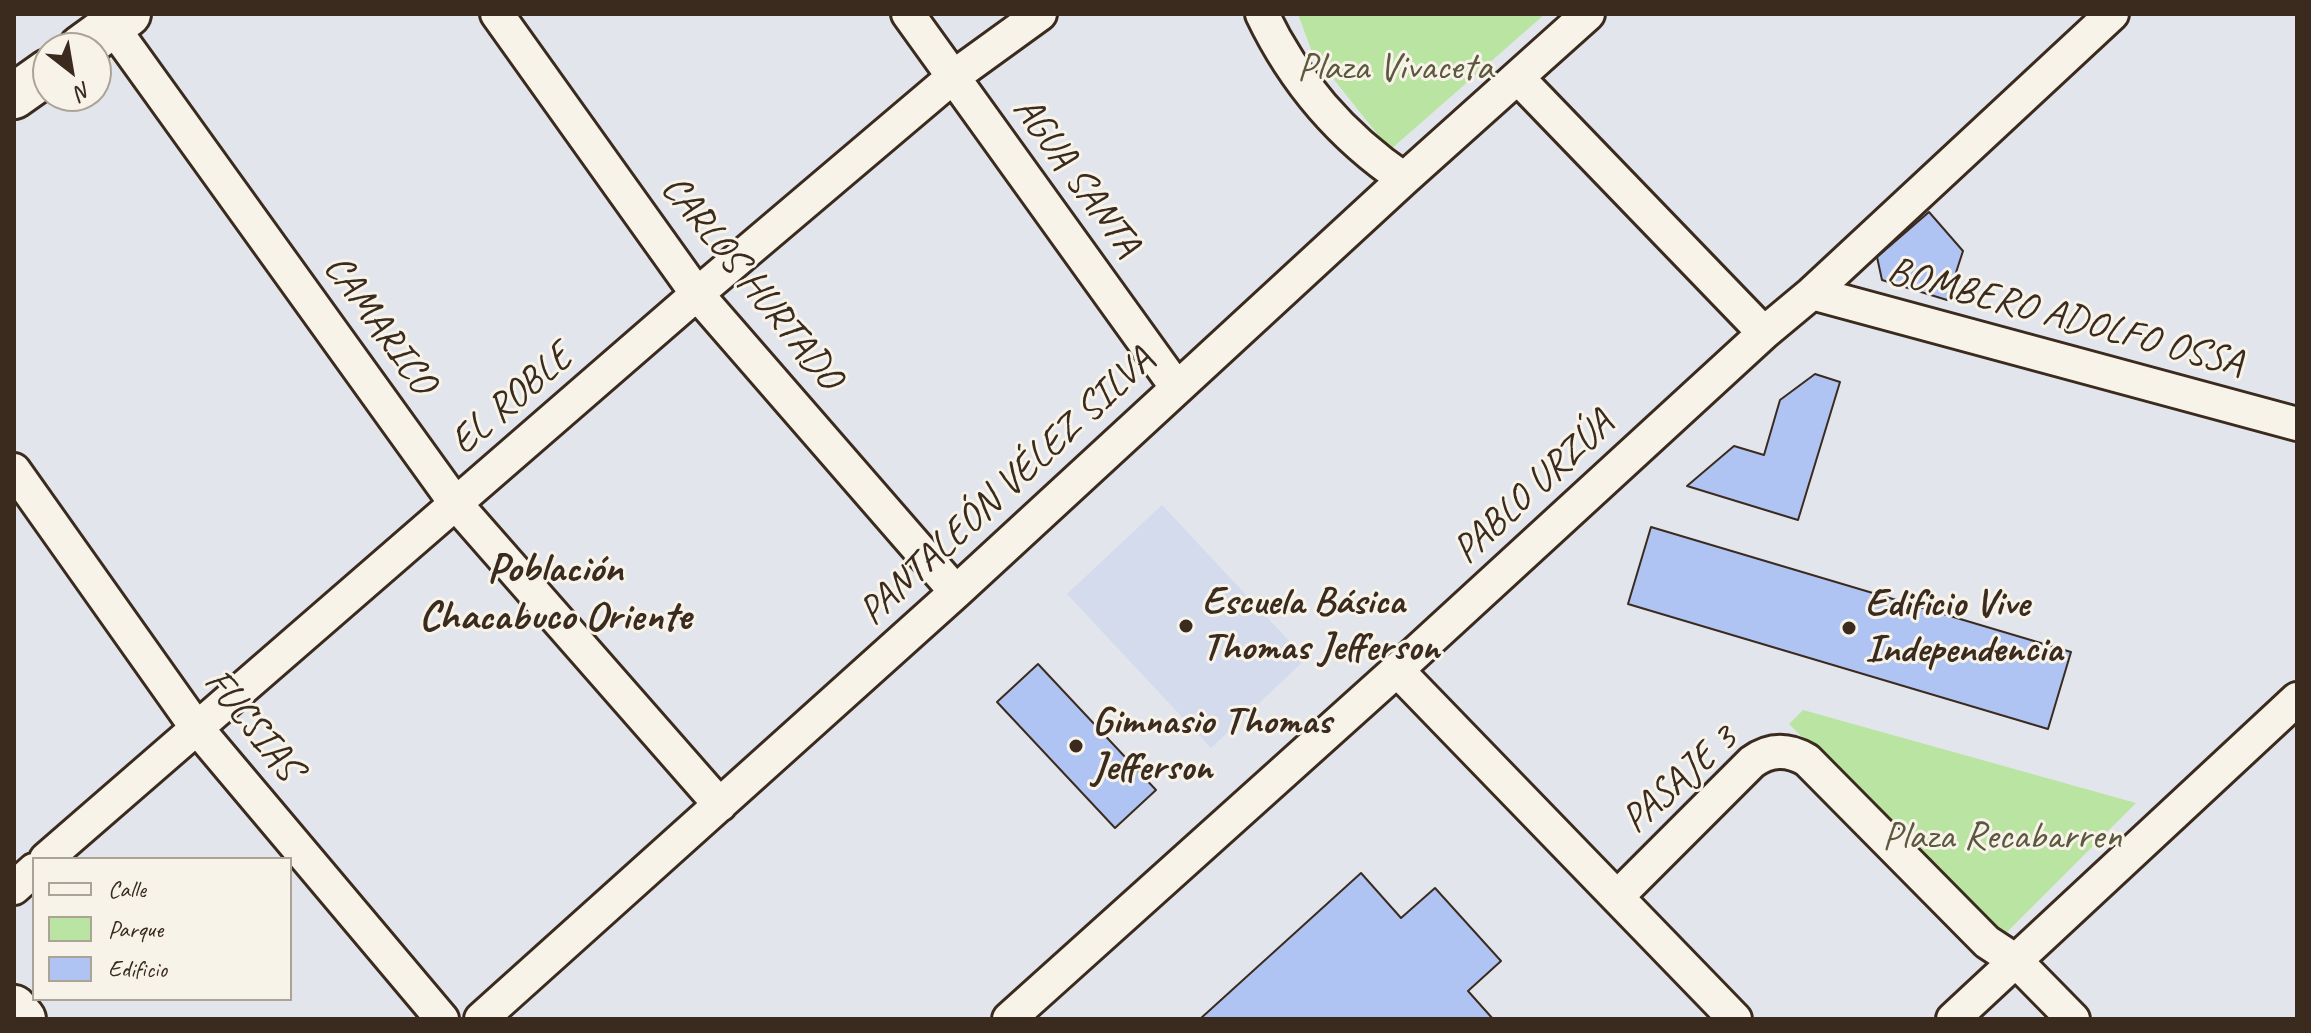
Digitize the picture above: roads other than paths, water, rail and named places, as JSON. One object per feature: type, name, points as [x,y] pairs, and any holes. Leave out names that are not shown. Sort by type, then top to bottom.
[{"type":"main road","points":[[14,96],[32,83]]},
{"type":"main road","points":[[14,1008],[23,1019]]},
{"type":"street","name":"CARLOS HURTADO","points":[[497,14],[697,294],[956,592]]},
{"type":"street","name":"AGUA SANTA","points":[[908,14],[1177,388]]},
{"type":"street","name":"EL ROBLE","points":[[48,857],[697,294],[953,77],[1040,14]]},
{"type":"street","points":[[1262,14],[1285,57],[1323,108],[1369,153],[1404,179]]},
{"type":"street","name":"PANTALEÓN VÉLEZ SILVA","points":[[481,1019],[956,592],[1404,179],[1588,14]]},
{"type":"street","name":"PABLO URZÚA","points":[[1009,1019],[1397,670],[1764,333],[1812,293],[2112,14]]},
{"type":"street","name":"CAMARICO","points":[[107,29],[456,504],[720,805]]},
{"type":"street","points":[[1518,78],[1764,333]]},
{"type":"street","name":"BOMBERO ADOLFO OSSA","points":[[1812,293],[2297,424]]},
{"type":"street","name":"FUCSIAS","points":[[14,470],[196,727],[442,1019]]},
{"type":"street","points":[[1397,670],[1735,1019]]},
{"type":"street","points":[[1953,1019],[2297,699]]},
{"type":"street","name":"PASAJE 3","points":[[1617,897],[1752,762],[1761,755],[1784,751],[1807,760],[1987,942],[2016,961],[2073,1019]]},
{"type":"street","points":[[14,888],[32,872]]},
{"type":"place","name":"Escuela Básica Thomas Jefferson","points":[[1186,626]]},
{"type":"place","name":"Edificio Vive Independencia","points":[[1849,628]]},
{"type":"place","name":"Gimnasio Thomas Jefferson","points":[[1076,746]]},
{"type":"district","name":"Población Chacabuco Oriente","points":[[555,594]]},
{"type":"park label","name":"Plaza Vivaceta","points":[[1395,69]]},
{"type":"park label","name":"Plaza Recabarren","points":[[2002,838]]}]
